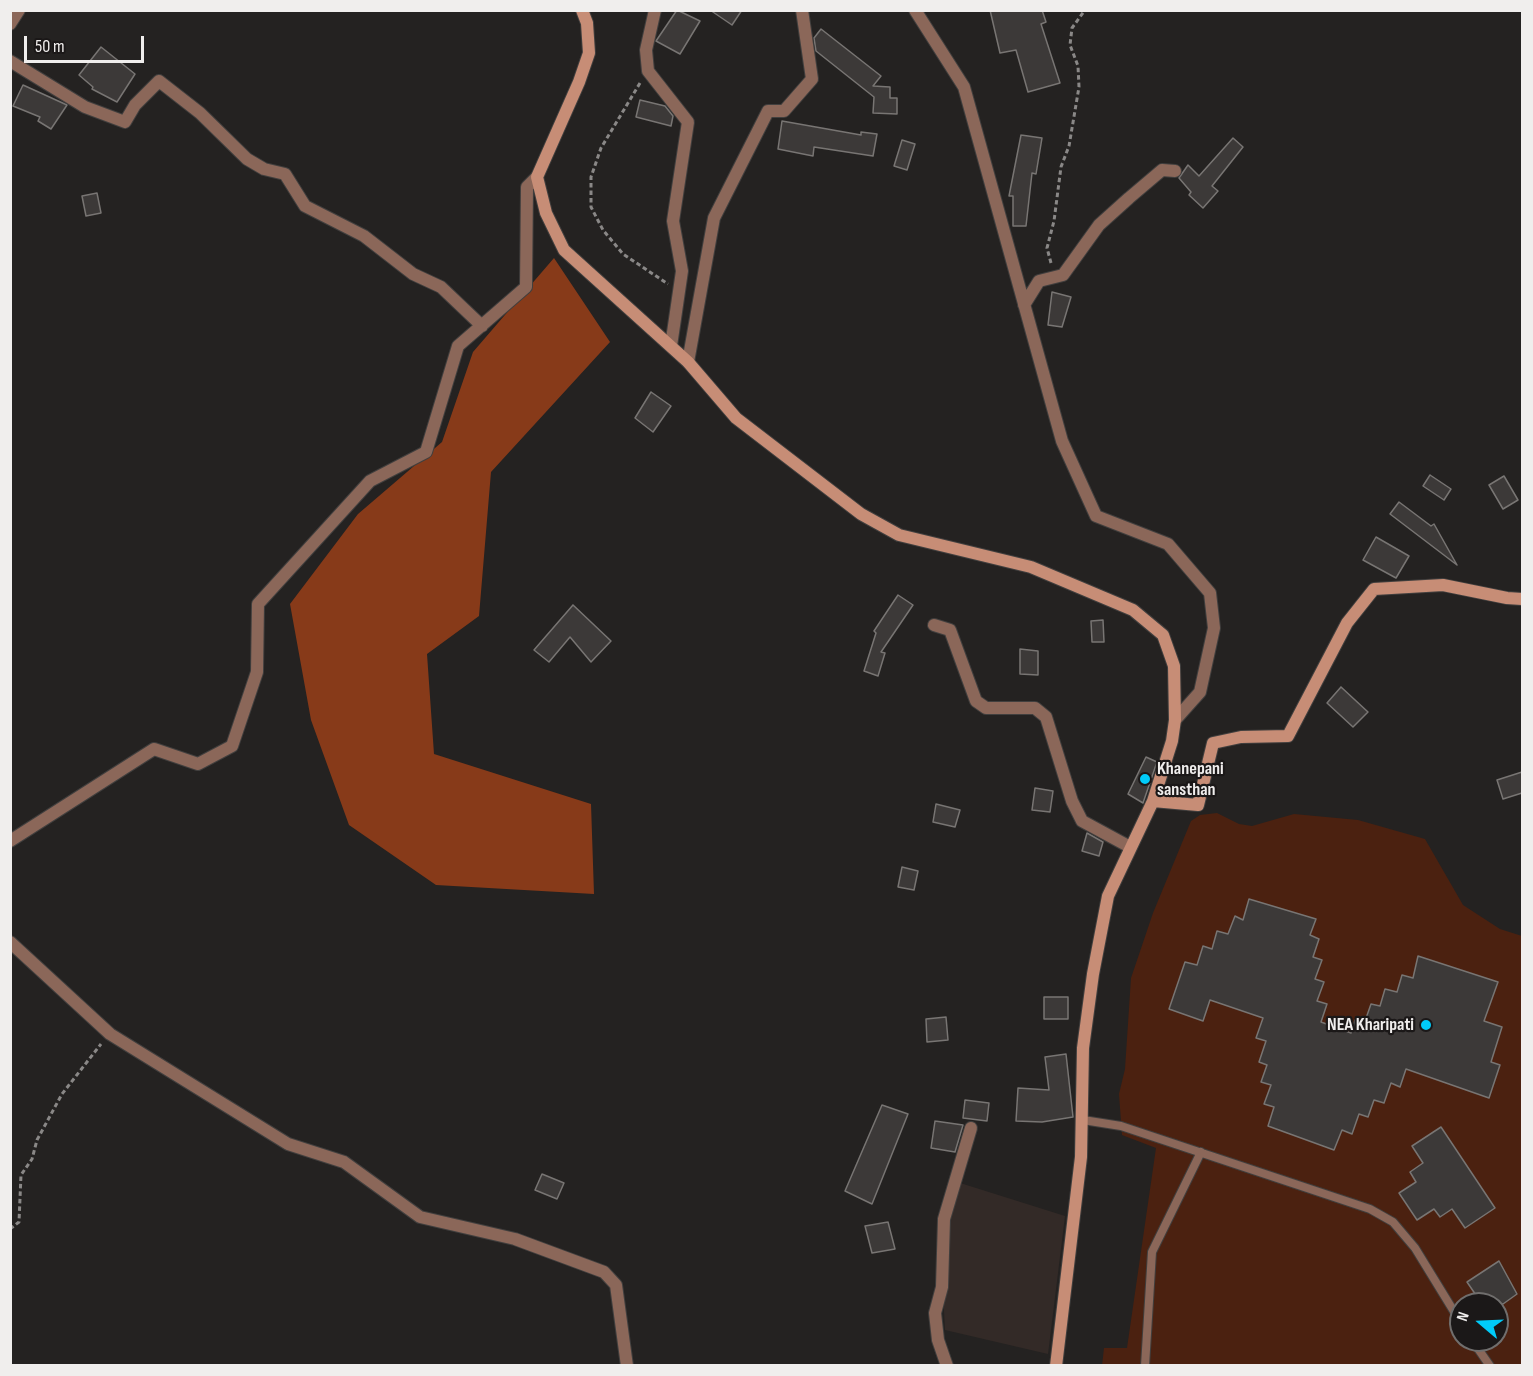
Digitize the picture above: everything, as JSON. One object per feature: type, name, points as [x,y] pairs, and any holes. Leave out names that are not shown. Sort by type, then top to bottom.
[{"type":"main road","points":[[582,10],[587,23],[590,53],[537,177],[546,213],[564,250],[688,362],[736,418],[879,526],[899,535],[1031,567],[1133,610],[1163,635],[1174,666],[1175,720],[1153,801],[1108,896],[1096,954],[1083,1048],[1081,1157],[1056,1365]]},
{"type":"main road","points":[[1153,801],[1198,805],[1213,743],[1241,737],[1288,736],[1347,622],[1374,589],[1443,585],[1522,599]]},
{"type":"street","points":[[10,24],[19,10]]},
{"type":"street","points":[[655,10],[646,50],[648,71],[688,122],[673,220],[682,271],[671,346]]},
{"type":"street","points":[[688,362],[714,218],[768,111],[784,111],[813,79],[802,10]]},
{"type":"street","points":[[915,10],[964,87],[1062,441],[1096,516],[1168,544],[1210,593],[1214,628],[1200,692],[1175,720]]},
{"type":"street","points":[[10,61],[85,107],[125,122],[135,105],[159,81],[200,113],[247,159],[264,170],[285,174],[305,206],[364,236],[413,274],[441,287],[482,326]]},
{"type":"street","points":[[1024,305],[1039,281],[1063,275],[1099,225],[1137,191],[1161,170],[1174,171]]},
{"type":"street","points":[[10,841],[154,749],[198,764],[232,746],[257,672],[258,604],[370,481],[426,452],[458,346],[526,286],[526,188],[537,177]]},
{"type":"street","points":[[934,625],[950,630],[976,701],[986,708],[1035,708],[1046,717],[1072,801],[1082,821],[1130,847]]},
{"type":"street","points":[[10,942],[110,1034],[288,1144],[344,1162],[420,1217],[515,1239],[604,1272],[616,1285],[627,1365]]},
{"type":"street","points":[[947,1365],[938,1340],[935,1313],[942,1287],[944,1219],[971,1128]]},
{"type":"lane","points":[[1083,1120],[1121,1126],[1370,1209],[1393,1222],[1415,1248],[1449,1303]]},
{"type":"lane","points":[[1145,1365],[1152,1252],[1201,1152]]},
{"type":"lane","points":[[1481,1352],[1490,1365]]},
{"type":"path","points":[[1055,277],[1047,248],[1054,220],[1061,167],[1069,146],[1079,87],[1078,66],[1071,45],[1072,28],[1085,10]]},
{"type":"path","points":[[648,71],[601,148],[591,177],[591,207],[603,230],[622,254],[656,278],[680,291]]},
{"type":"path","points":[[10,1229],[19,1222],[21,1175],[32,1159],[37,1140],[62,1094],[110,1034]]},
{"type":"shaded area","points":[[554,258],[610,342],[491,472],[479,616],[427,654],[434,754],[591,804],[594,894],[436,885],[349,825],[311,720],[290,604],[358,514],[442,442],[473,352]]},
{"type":"shaded area","points":[[1217,813],[1239,824],[1252,826],[1294,814],[1358,820],[1425,839],[1463,905],[1500,929],[1522,936],[1522,1365],[1102,1366],[1104,1348],[1127,1348],[1156,1148],[1122,1135],[1119,1094],[1125,1069],[1131,978],[1153,913],[1191,821],[1200,815]]},
{"type":"shaded area","points":[[957,1182],[1065,1216],[1048,1354],[945,1330],[941,1251]]},
{"type":"building","points":[[677,10],[700,21],[680,54],[656,41]]},
{"type":"building","points":[[710,10],[742,10],[732,25]]},
{"type":"building","points":[[990,10],[1042,10],[1046,22],[1041,24],[1060,83],[1028,92],[1016,50],[1000,53]]},
{"type":"building","points":[[821,29],[881,76],[873,86],[890,87],[890,98],[897,98],[897,114],[873,113],[874,97],[816,51],[814,38]]},
{"type":"building","points":[[101,47],[135,74],[117,102],[92,89],[93,87],[79,75]]},
{"type":"building","points":[[23,85],[67,105],[51,129],[38,121],[40,117],[13,106]]},
{"type":"building","points":[[640,100],[665,106],[673,116],[671,126],[636,117]]},
{"type":"building","points":[[782,121],[861,135],[861,132],[877,134],[873,156],[814,147],[813,156],[778,149]]},
{"type":"building","points":[[1021,135],[1042,138],[1036,174],[1032,173],[1026,226],[1013,226],[1013,196],[1009,196]]},
{"type":"building","points":[[1233,138],[1243,147],[1212,186],[1218,191],[1203,208],[1189,195],[1191,192],[1179,178],[1188,165],[1199,176]]},
{"type":"building","points":[[902,140],[915,144],[907,170],[894,166]]},
{"type":"building","points":[[97,193],[101,213],[86,216],[82,196]]},
{"type":"building","points":[[1052,292],[1071,297],[1062,327],[1048,325]]},
{"type":"building","points":[[651,392],[671,406],[653,432],[635,418]]},
{"type":"building","points":[[1430,475],[1451,489],[1444,500],[1423,486]]},
{"type":"building","points":[[1504,476],[1518,500],[1503,509],[1489,485]]},
{"type":"building","points":[[1399,502],[1431,526],[1434,524],[1457,565],[1390,514]]},
{"type":"building","points":[[1376,537],[1409,556],[1396,578],[1363,560]]},
{"type":"building","points":[[898,595],[913,605],[881,652],[885,653],[878,676],[864,671],[876,633],[874,631]]},
{"type":"building","points":[[573,605],[611,641],[591,662],[570,637],[549,662],[534,650]]},
{"type":"building","points":[[1103,620],[1104,642],[1092,642],[1091,621]]},
{"type":"building","points":[[1020,649],[1038,651],[1038,675],[1020,674]]},
{"type":"building","points":[[1341,687],[1368,712],[1353,727],[1327,703]]},
{"type":"building","name":"Khanepani sansthan","points":[[1146,757],[1157,762],[1143,803],[1128,794]]},
{"type":"building","points":[[1522,772],[1522,793],[1503,799],[1497,780]]},
{"type":"building","points":[[1035,788],[1053,791],[1050,812],[1032,810]]},
{"type":"building","points":[[936,804],[960,810],[955,827],[933,822]]},
{"type":"building","points":[[1087,833],[1103,842],[1099,856],[1082,851]]},
{"type":"building","points":[[902,867],[918,871],[914,890],[898,887]]},
{"type":"building","name":"NEA Kharipati","points":[[1249,899],[1316,919],[1310,935],[1319,939],[1313,957],[1322,960],[1315,979],[1324,982],[1317,1001],[1327,1004],[1321,1022],[1351,1033],[1355,1020],[1364,1024],[1371,1004],[1380,1006],[1385,989],[1397,992],[1402,975],[1413,978],[1418,956],[1498,982],[1484,1021],[1502,1027],[1491,1062],[1500,1065],[1489,1098],[1406,1069],[1400,1087],[1391,1083],[1384,1103],[1374,1100],[1368,1117],[1359,1114],[1352,1134],[1342,1130],[1334,1150],[1268,1126],[1274,1107],[1264,1104],[1271,1085],[1261,1082],[1267,1065],[1259,1062],[1266,1041],[1256,1038],[1263,1018],[1210,1000],[1203,1021],[1169,1009],[1185,962],[1197,965],[1203,946],[1212,949],[1217,931],[1228,934],[1235,916],[1243,920]]},
{"type":"building","points":[[1044,997],[1068,997],[1068,1019],[1044,1019]]},
{"type":"building","points":[[946,1017],[948,1040],[927,1042],[926,1019]]},
{"type":"building","points":[[1066,1054],[1073,1117],[1042,1122],[1016,1121],[1018,1088],[1049,1090],[1045,1057]]},
{"type":"building","points":[[965,1100],[989,1103],[987,1121],[963,1118]]},
{"type":"building","points":[[882,1105],[908,1114],[872,1204],[845,1191]]},
{"type":"building","points":[[935,1121],[963,1125],[955,1152],[931,1148]]},
{"type":"building","points":[[1441,1127],[1495,1208],[1465,1228],[1452,1209],[1440,1217],[1434,1209],[1417,1220],[1399,1193],[1416,1182],[1410,1172],[1423,1163],[1412,1146]]},
{"type":"building","points":[[542,1174],[564,1183],[557,1199],[535,1190]]},
{"type":"building","points":[[888,1222],[895,1249],[872,1253],[865,1226]]},
{"type":"building","points":[[1499,1261],[1517,1294],[1509,1300],[1509,1292],[1474,1292],[1467,1282]]},
{"type":"place","name":"Khanepani sansthan","points":[[1145,779]]},
{"type":"place","name":"NEA Kharipati","points":[[1426,1025]]}]
